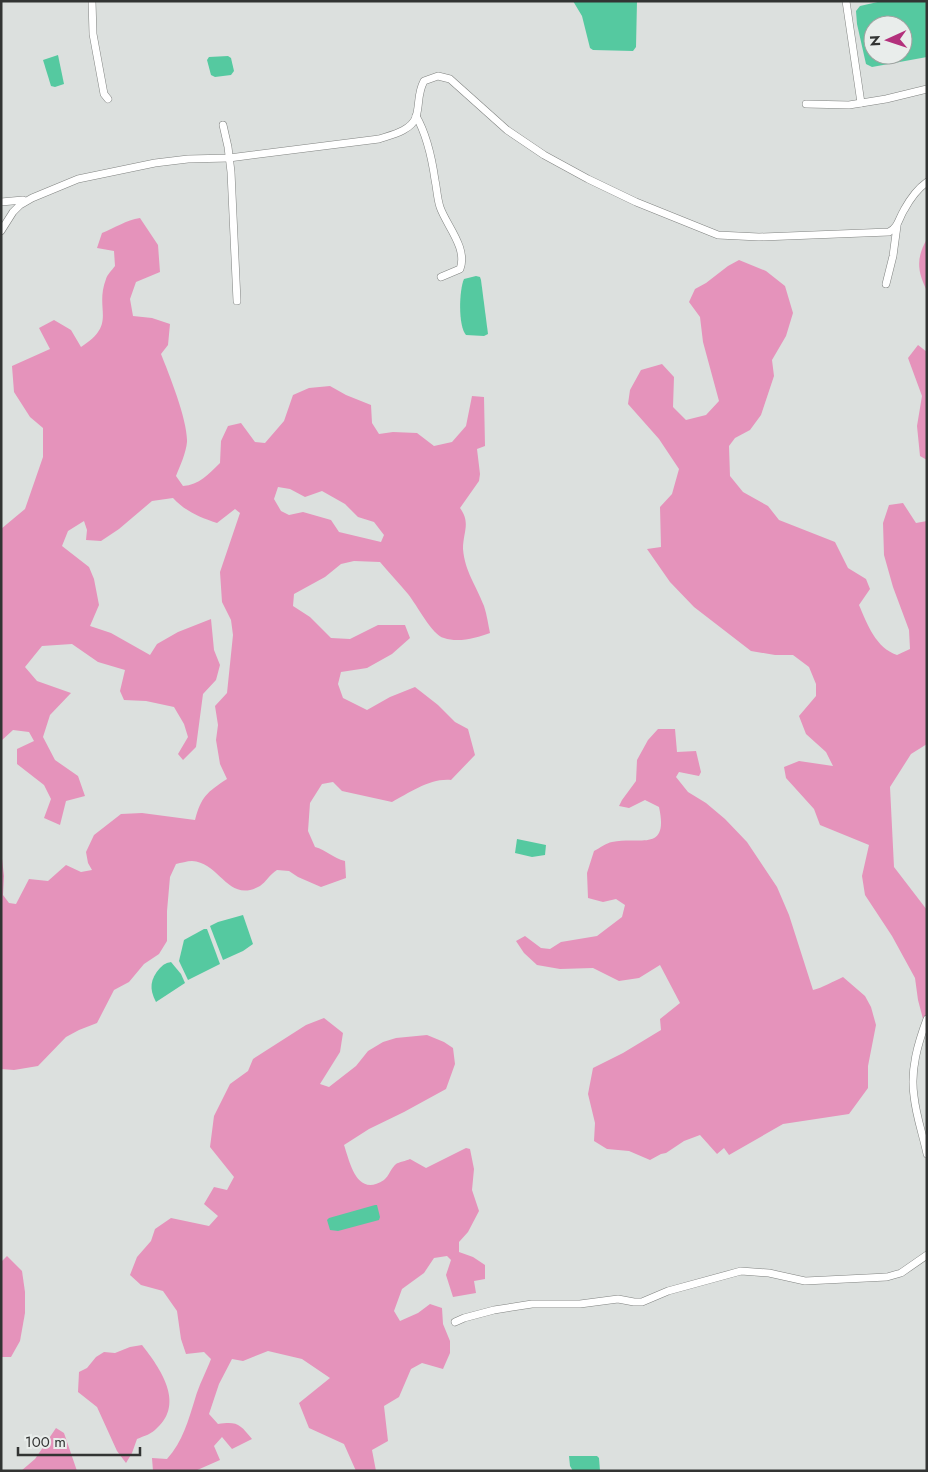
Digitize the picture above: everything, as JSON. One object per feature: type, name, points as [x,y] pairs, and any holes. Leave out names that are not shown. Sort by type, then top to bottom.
[{"type":"street","points":[[92,1],[93,34],[104,94],[108,99]]},
{"type":"street","points":[[846,1],[861,103]]},
{"type":"street","points":[[1,230],[20,204],[30,198],[78,179],[155,163],[188,159],[230,158],[379,139],[399,133],[413,122],[416,116],[419,91],[424,81],[438,76],[450,79],[507,130],[544,155],[636,202],[718,235],[759,237],[889,232],[896,226],[914,194],[927,182]]},
{"type":"street","points":[[806,104],[849,105],[886,99],[927,89]]},
{"type":"street","points":[[416,116],[424,129],[440,207],[461,251],[462,264],[460,269],[441,276]]},
{"type":"street","points":[[223,125],[230,158],[234,208],[237,301]]},
{"type":"street","points":[[1,202],[30,198]]},
{"type":"street","points":[[886,284],[896,226]]},
{"type":"street","points":[[927,1019],[917,1046],[913,1086],[927,1154]]},
{"type":"street","points":[[455,1322],[494,1310],[532,1304],[580,1304],[618,1299],[642,1302],[668,1291],[741,1271],[769,1273],[801,1280],[888,1277],[906,1270],[927,1255]]},
{"type":"shaded area","points":[[573,1],[637,1],[636,47],[633,51],[593,50],[590,48],[582,16]]},
{"type":"shaded area","points":[[882,1],[927,1],[927,57],[913,60],[913,15],[863,15],[863,51],[856,11],[860,6]]},
{"type":"shaded area","points":[[58,55],[64,84],[55,87],[51,86],[43,60]]},
{"type":"shaded area","points":[[228,56],[231,58],[234,71],[231,75],[215,77],[211,75],[207,60],[209,57]]},
{"type":"shaded area","points":[[140,218],[158,245],[160,272],[136,282],[130,299],[133,316],[152,318],[170,324],[168,345],[161,354],[177,398],[186,433],[185,451],[176,476],[183,486],[199,481],[220,463],[221,441],[228,426],[241,423],[255,442],[265,443],[284,421],[293,395],[309,388],[330,386],[371,405],[372,423],[379,434],[393,432],[417,433],[434,446],[452,442],[466,426],[472,396],[484,397],[485,446],[477,449],[479,481],[460,508],[466,523],[464,557],[468,572],[484,606],[490,633],[461,640],[439,636],[408,594],[380,562],[354,561],[341,564],[325,577],[294,594],[293,606],[310,617],[331,638],[350,639],[378,625],[405,625],[410,638],[392,654],[367,668],[341,672],[338,684],[343,698],[367,710],[390,697],[415,687],[438,705],[455,722],[468,729],[475,755],[451,780],[435,781],[392,802],[342,791],[333,782],[322,784],[310,803],[308,831],[315,847],[345,861],[346,878],[321,887],[289,871],[277,870],[260,886],[249,890],[240,890],[232,887],[202,863],[192,861],[176,864],[170,877],[167,941],[159,954],[144,964],[129,982],[114,990],[97,1023],[66,1037],[38,1066],[14,1070],[1,1069],[1,850],[4,876],[3,895],[9,903],[16,904],[29,879],[48,881],[66,865],[81,872],[92,870],[88,863],[86,852],[94,835],[121,814],[142,813],[195,820],[202,800],[227,779],[220,764],[216,740],[218,725],[215,706],[227,693],[233,635],[231,620],[222,602],[220,572],[240,513],[235,509],[217,523],[182,507],[173,498],[152,501],[119,529],[101,541],[86,540],[87,530],[84,521],[68,531],[62,546],[89,567],[94,579],[99,605],[90,626],[111,633],[150,655],[157,644],[178,632],[211,619],[214,650],[220,665],[216,680],[203,694],[196,747],[183,760],[178,754],[188,737],[184,724],[174,707],[146,701],[124,700],[120,691],[125,670],[98,662],[72,644],[42,646],[25,667],[37,681],[71,693],[50,715],[43,737],[55,760],[78,776],[85,796],[66,801],[60,825],[44,818],[51,799],[44,785],[17,764],[17,749],[34,741],[29,732],[13,730],[1,741],[1,529],[25,509],[43,457],[43,428],[30,417],[14,392],[12,366],[50,349],[39,328],[54,320],[71,330],[81,347],[99,331],[103,316],[103,290],[108,274],[115,266],[114,251],[97,248],[102,233]],"holes":[[[278,487],[290,489],[305,497],[322,491],[345,504],[358,517],[374,522],[384,535],[381,542],[339,532],[331,520],[303,512],[289,515],[281,511],[274,499]]]},
{"type":"shaded area","points":[[927,239],[927,291],[921,277],[919,265],[921,252]]},
{"type":"shaded area","points":[[739,260],[766,271],[785,286],[793,313],[786,336],[772,360],[774,376],[761,415],[750,430],[735,438],[729,446],[730,476],[743,492],[768,506],[779,520],[835,542],[848,568],[866,579],[870,589],[859,605],[869,627],[883,647],[897,655],[910,649],[909,630],[893,587],[884,555],[883,523],[889,505],[903,503],[916,523],[927,521],[927,744],[911,754],[890,787],[894,867],[927,910],[927,1034],[918,1000],[915,978],[892,936],[865,895],[862,876],[869,845],[820,825],[814,809],[786,778],[784,767],[799,761],[833,766],[826,752],[806,734],[799,716],[816,696],[816,684],[809,667],[793,655],[775,655],[751,651],[694,607],[670,582],[647,549],[661,547],[660,507],[672,494],[679,469],[659,439],[628,404],[630,390],[641,370],[662,364],[674,377],[673,407],[686,420],[706,415],[719,401],[703,342],[700,317],[689,302],[695,289]]},
{"type":"shaded area","points":[[480,277],[481,280],[488,334],[484,336],[466,335],[462,324],[460,299],[462,284],[464,279]]},
{"type":"shaded area","points":[[918,345],[927,352],[927,460],[920,456],[917,426],[922,396],[908,358]]},
{"type":"shaded area","points":[[658,729],[675,729],[677,752],[696,751],[701,772],[699,776],[679,772],[676,777],[688,792],[706,803],[725,819],[747,842],[777,887],[789,915],[813,990],[843,977],[865,996],[871,1007],[876,1025],[868,1066],[868,1088],[849,1114],[783,1124],[729,1155],[724,1148],[717,1154],[700,1135],[684,1141],[666,1153],[650,1160],[629,1151],[607,1149],[594,1141],[595,1123],[588,1094],[593,1068],[623,1053],[661,1030],[660,1019],[680,1003],[660,965],[639,978],[619,981],[593,968],[560,969],[537,965],[524,953],[516,941],[525,936],[541,948],[550,949],[561,942],[597,936],[622,917],[625,905],[616,899],[603,902],[588,898],[587,873],[594,851],[612,842],[650,840],[656,837],[660,831],[659,807],[645,800],[629,808],[619,806],[636,781],[637,760],[648,740]]},
{"type":"shaded area","points":[[517,839],[546,845],[545,855],[532,857],[515,853]]},
{"type":"shaded area","points":[[243,915],[253,944],[223,960],[210,926]]},
{"type":"shaded area","points":[[207,929],[220,964],[188,980],[179,961],[184,940]]},
{"type":"shaded area","points":[[171,962],[181,974],[185,983],[156,1002],[152,993],[152,980],[160,968]]},
{"type":"shaded area","points":[[324,1018],[343,1033],[340,1052],[320,1084],[329,1087],[356,1066],[368,1051],[383,1042],[396,1038],[427,1035],[453,1048],[455,1064],[446,1089],[369,1129],[344,1145],[356,1176],[367,1185],[384,1180],[396,1164],[410,1159],[426,1168],[466,1148],[470,1149],[474,1169],[472,1190],[479,1211],[468,1232],[459,1242],[459,1252],[473,1257],[485,1265],[485,1279],[474,1281],[476,1293],[453,1297],[446,1275],[451,1260],[447,1256],[434,1258],[424,1273],[402,1289],[394,1311],[400,1321],[418,1313],[430,1304],[442,1308],[443,1324],[450,1341],[450,1353],[443,1369],[422,1363],[411,1369],[399,1397],[384,1406],[388,1441],[372,1450],[376,1471],[356,1471],[344,1444],[309,1428],[299,1403],[330,1378],[302,1359],[268,1351],[243,1361],[232,1359],[219,1384],[209,1414],[218,1424],[234,1423],[238,1425],[252,1439],[232,1449],[222,1437],[214,1446],[220,1460],[195,1471],[153,1471],[152,1458],[167,1459],[181,1438],[198,1389],[211,1359],[204,1352],[186,1354],[181,1339],[177,1311],[163,1291],[141,1285],[130,1275],[137,1257],[151,1241],[155,1229],[171,1218],[209,1226],[218,1216],[204,1204],[214,1187],[227,1190],[234,1177],[210,1147],[214,1116],[230,1084],[248,1071],[253,1059],[306,1025]]},
{"type":"shaded area","points":[[377,1205],[379,1220],[338,1231],[330,1230],[327,1220],[329,1218]]},
{"type":"shaded area","points":[[7,1256],[22,1271],[25,1313],[20,1341],[11,1357],[1,1357],[1,1262]]},
{"type":"shaded area","points":[[142,1345],[156,1364],[167,1386],[169,1408],[165,1418],[155,1430],[137,1439],[126,1463],[117,1451],[97,1407],[78,1392],[79,1372],[87,1368],[96,1357],[104,1352],[115,1353]]},
{"type":"shaded area","points":[[56,1428],[64,1433],[77,1471],[21,1471],[35,1459]]},
{"type":"shaded area","points":[[569,1456],[597,1456],[599,1458],[600,1471],[573,1471],[570,1466]]}]
